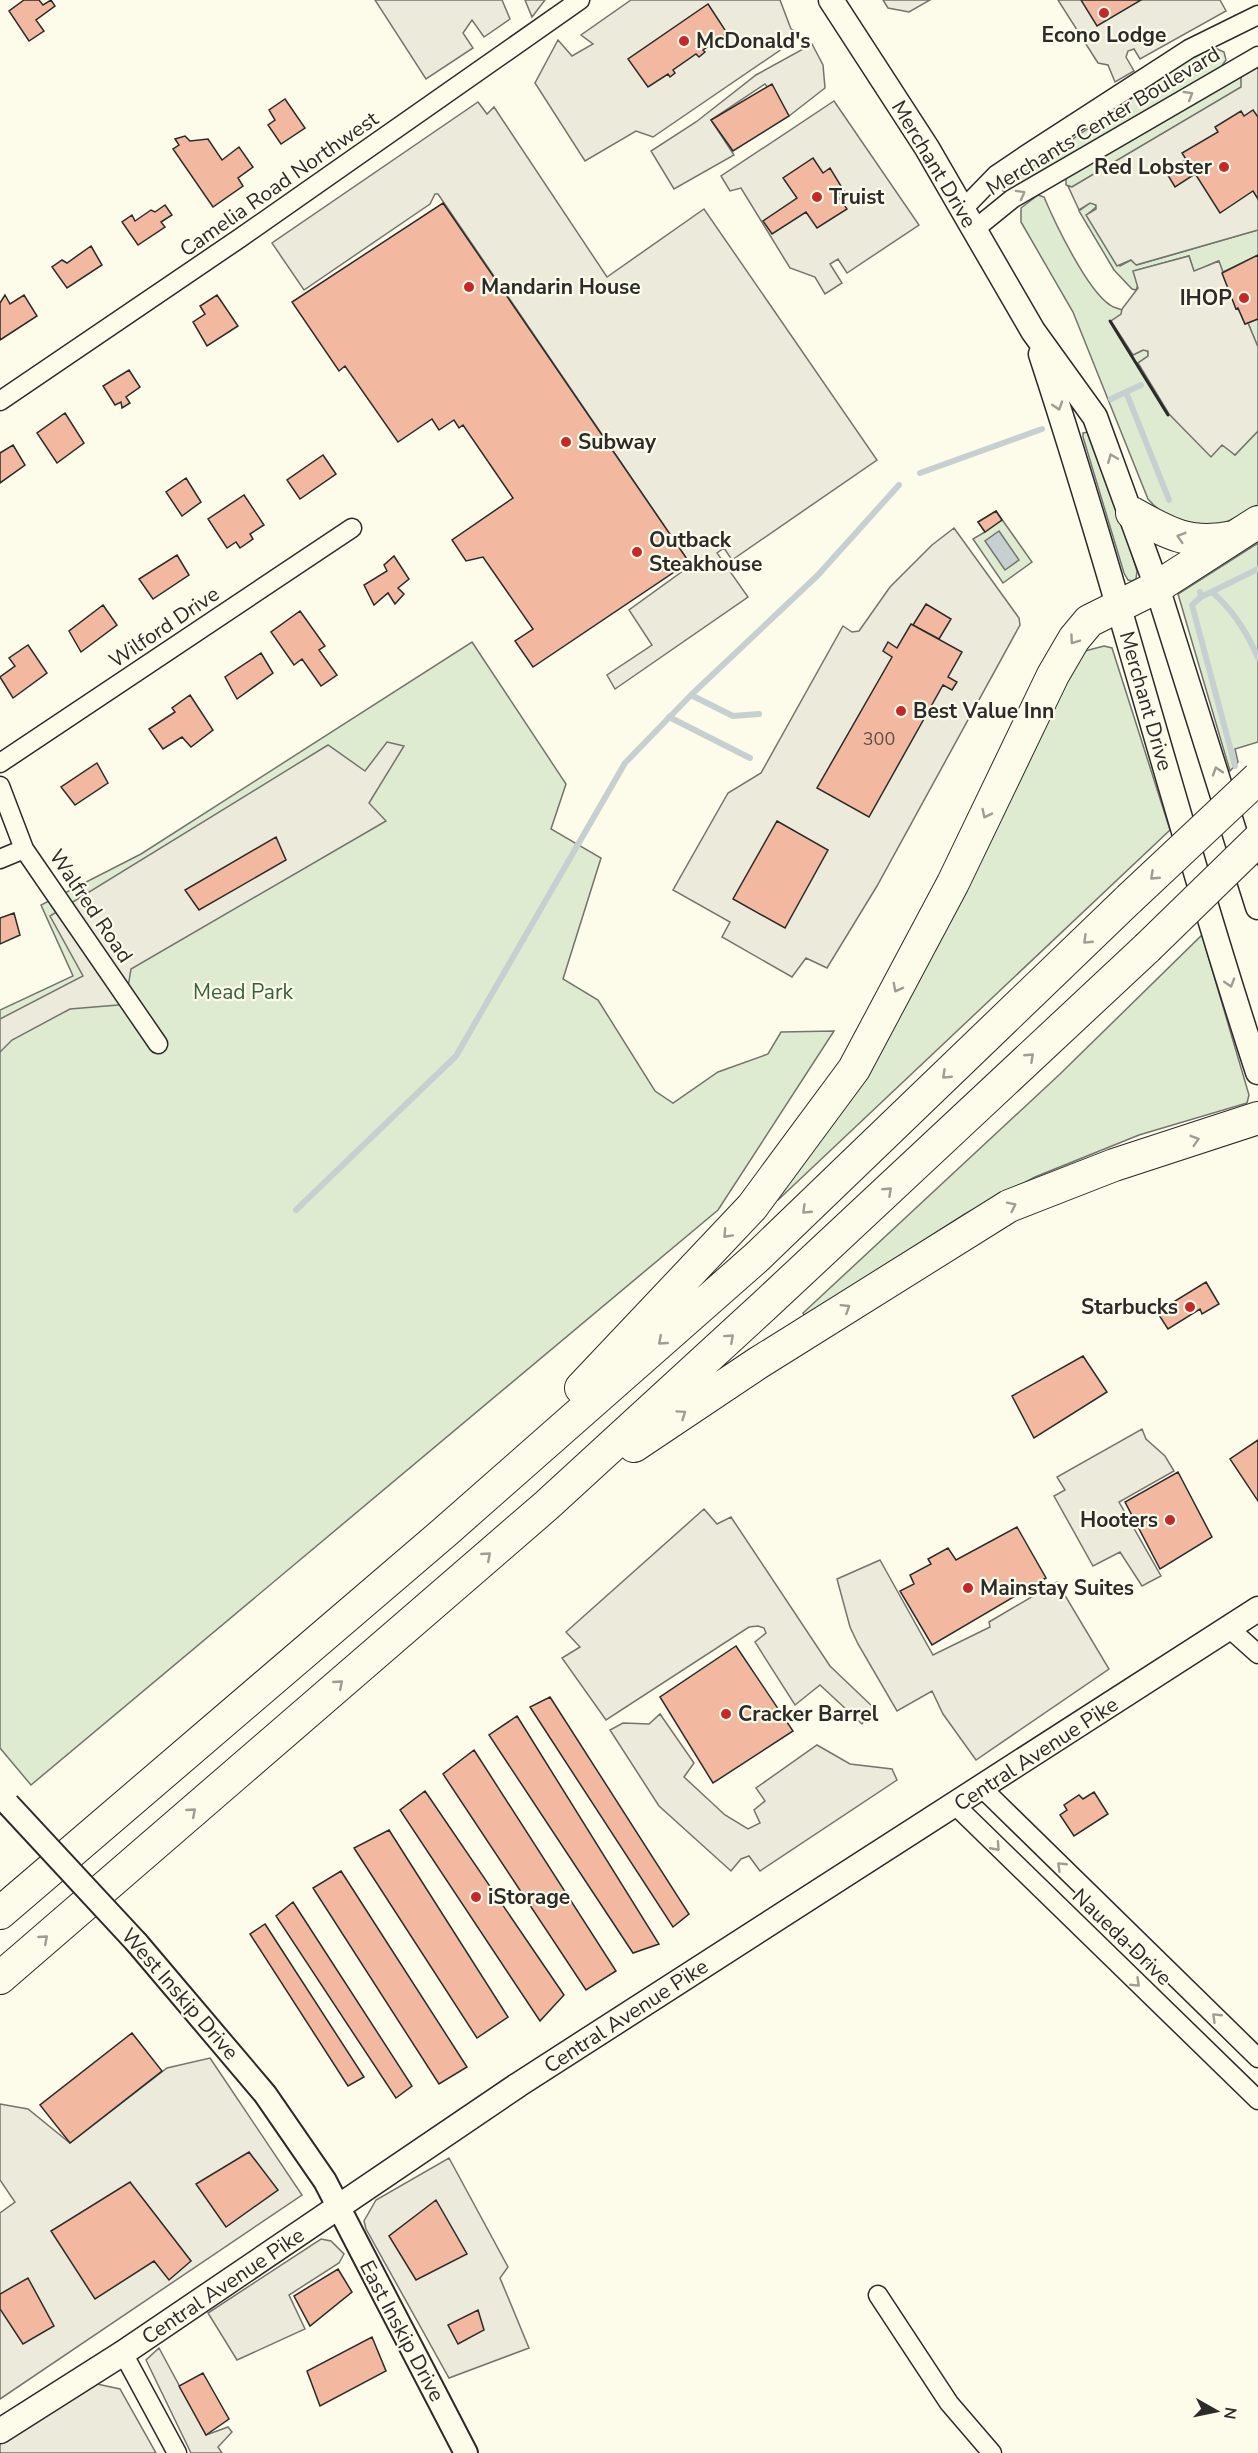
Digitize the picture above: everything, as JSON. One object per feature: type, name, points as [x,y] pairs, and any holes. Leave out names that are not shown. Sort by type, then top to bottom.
[{"type":"highway","points":[[1132,513],[1158,528],[1187,539],[1214,541],[1246,529]]},
{"type":"highway","points":[[446,1531],[752,1207],[854,1069],[953,883],[1053,675],[1074,639],[1089,621],[1120,608],[1157,587],[1246,529]]},
{"type":"highway","points":[[0,1913],[446,1531],[757,1257],[1258,778]]},
{"type":"highway","points":[[0,1978],[546,1505],[765,1305],[1147,948],[1258,840]]},
{"type":"highway","points":[[546,1505],[758,1363],[1009,1206],[1114,1164],[1258,1118]]},
{"type":"main road","name":"Merchant Drive","points":[[831,0],[927,148],[1033,331],[1095,417],[1132,513],[1157,587],[1258,907]]},
{"type":"main road","name":"Merchant Drive","points":[[1033,331],[1120,608],[1179,818],[1258,1072]]},
{"type":"main road","name":"Central Avenue Pike","points":[[0,2431],[123,2353],[518,2085],[1258,1609]]},
{"type":"street","name":"Camelia Road Northwest","points":[[0,401],[240,238],[580,0]]},
{"type":"street","name":"Merchants Center Boulevard","points":[[969,219],[996,175],[1189,49],[1258,15]]},
{"type":"street","name":"Merchants Center Boulevard","points":[[969,219],[1012,199],[1258,56]]},
{"type":"street","name":"Wilford Drive","points":[[0,763],[352,528]]},
{"type":"street","name":"Walfred Road","points":[[0,786],[24,849],[158,1044]]},
{"type":"street","points":[[0,859],[24,849]]},
{"type":"street","points":[[1230,1629],[1258,1654]]},
{"type":"street","name":"Naueda Drive","points":[[982,1788],[1258,2058]]},
{"type":"street","name":"West Inskip Drive","points":[[4,1800],[137,1943],[265,2094],[325,2181],[338,2209]]},
{"type":"street","name":"Naueda Drive","points":[[955,1805],[1258,2100]]},
{"type":"street","name":"East Inskip Drive","points":[[338,2209],[466,2453]]},
{"type":"street","points":[[878,2295],[949,2403],[992,2453]]},
{"type":"street","points":[[123,2353],[177,2453]]},
{"type":"green space","points":[[1213,47],[1224,52],[1226,60],[1221,67],[1008,192],[1003,191],[1004,186],[1191,58]]},
{"type":"green space","points":[[1241,76],[1242,87],[1072,187],[1066,185],[1066,177]]},
{"type":"green space","points":[[1038,195],[1044,197],[1072,255],[1092,285],[1111,306],[1122,310],[1133,355],[1143,350],[1148,351],[1148,356],[1138,363],[1220,446],[1225,446],[1235,455],[1258,431],[1258,505],[1224,523],[1204,527],[1173,519],[1148,499],[1073,312],[1021,222],[1021,208]]},
{"type":"green space","points":[[1090,203],[1095,203],[1096,207],[1087,215],[1120,266],[1131,260],[1137,265],[1258,230],[1258,255],[1223,272],[1218,261],[1194,272],[1189,256],[1134,271],[1138,285],[1136,290],[1132,289],[1114,270],[1079,211]]},
{"type":"green space","points":[[1258,319],[1258,348],[1248,323]]},
{"type":"green space","points":[[1089,432],[1113,493],[1137,571],[1136,579],[1132,581],[1128,580],[1124,573],[1083,437],[1083,433]]},
{"type":"green space","points":[[996,511],[1032,562],[1003,583],[973,539],[985,532],[978,522]]},
{"type":"green space","points":[[1258,543],[1258,742],[1235,749],[1238,762],[1230,771],[1178,594]]},
{"type":"green space","name":"Mead Park","points":[[472,642],[566,784],[551,829],[601,858],[563,979],[598,1000],[655,1091],[673,1103],[718,1072],[768,1054],[781,1032],[834,1031],[718,1210],[31,1785],[0,1748],[0,1010],[73,976],[41,905],[141,854]]},
{"type":"green space","points":[[1104,646],[1112,648],[1170,830],[778,1200],[776,1198],[1068,674],[1085,651]]},
{"type":"green space","points":[[1202,935],[1249,1095],[1247,1103],[1139,1135],[1035,1177],[965,1214],[805,1316],[803,1313],[1060,1074]]},
{"type":"shaded area","points":[[375,0],[502,0],[510,19],[484,37],[472,20],[463,33],[473,48],[426,79]]},
{"type":"shaded area","points":[[525,0],[545,0],[532,17]]},
{"type":"shaded area","points":[[631,0],[780,0],[791,29],[798,33],[795,40],[653,137],[636,131],[585,161],[535,83],[558,40],[572,56],[593,44],[581,35]]},
{"type":"shaded area","points":[[883,0],[930,0],[909,12],[888,8]]},
{"type":"shaded area","points":[[1058,0],[1220,0],[1226,11],[1140,59],[1134,49],[1128,51],[1126,57],[1134,71],[1115,82],[1108,65],[1098,63]]},
{"type":"shaded area","points":[[812,44],[823,65],[825,88],[789,116],[765,84],[711,120],[734,155],[674,189],[651,151],[696,122],[756,75]]},
{"type":"shaded area","points":[[1258,67],[1258,230],[1136,265],[1131,260],[1117,266],[1086,215],[1096,209],[1096,205],[1090,203],[1079,210],[1068,186],[1072,187],[1241,87],[1241,76]]},
{"type":"shaded area","points":[[834,101],[919,225],[847,273],[838,259],[830,264],[842,283],[825,294],[815,277],[790,268],[741,188],[730,191],[721,176]]},
{"type":"shaded area","points":[[478,102],[487,114],[494,107],[607,277],[704,209],[877,460],[732,560],[724,548],[717,553],[748,597],[615,689],[607,675],[652,645],[629,610],[691,565],[438,194],[435,194],[430,204],[304,290],[272,243]]},
{"type":"shaded area","points":[[1189,256],[1194,271],[1219,261],[1236,309],[1238,308],[1245,324],[1248,323],[1258,347],[1258,431],[1235,455],[1222,445],[1211,457],[1169,414],[1138,363],[1148,356],[1148,351],[1143,350],[1133,355],[1111,321],[1121,314],[1122,309],[1138,288],[1133,271]]},
{"type":"shaded area","points":[[954,528],[1019,618],[1020,625],[877,886],[827,968],[806,958],[792,977],[722,937],[730,922],[673,890],[728,793],[761,773],[843,626],[852,632],[859,631],[890,587],[932,545]]},
{"type":"shaded area","points":[[999,531],[1019,560],[1005,570],[985,541]]},
{"type":"shaded area","points":[[387,742],[404,746],[369,803],[386,821],[131,969],[128,987],[118,1005],[70,1009],[12,1040],[0,1052],[0,1019],[83,976],[50,916],[328,745],[365,771]]},
{"type":"shaded area","points":[[1142,1429],[1146,1439],[1165,1456],[1174,1471],[1119,1502],[1161,1576],[1142,1586],[1120,1552],[1093,1566],[1054,1496],[1065,1490],[1057,1477]]},
{"type":"shaded area","points":[[704,1509],[717,1524],[731,1517],[830,1666],[874,1708],[862,1724],[820,1685],[795,1705],[755,1642],[766,1633],[764,1628],[758,1626],[749,1627],[606,1720],[562,1658],[580,1647],[566,1632]]},
{"type":"shaded area","points":[[880,1560],[933,1655],[990,1627],[989,1622],[1057,1582],[1109,1669],[976,1760],[943,1714],[932,1691],[897,1711],[858,1644],[850,1627],[837,1579]]},
{"type":"shaded area","points":[[660,1714],[694,1763],[684,1777],[725,1815],[748,1829],[760,1823],[754,1810],[765,1801],[756,1788],[817,1745],[850,1764],[892,1769],[897,1780],[760,1871],[749,1856],[741,1859],[731,1871],[659,1806],[610,1730],[623,1723],[649,1724]]},
{"type":"shaded area","points":[[210,2058],[302,2195],[0,2399],[0,2213],[15,2202],[0,2180],[0,2104],[28,2109],[70,2143],[167,2068]]},
{"type":"shaded area","points":[[449,2158],[508,2267],[500,2278],[529,2348],[449,2378],[366,2229],[364,2221],[376,2200]]},
{"type":"shaded area","points":[[321,2239],[331,2241],[344,2254],[339,2263],[289,2295],[305,2329],[237,2360],[208,2313]]},
{"type":"shaded area","points":[[159,2348],[206,2435],[228,2427],[232,2432],[218,2447],[222,2453],[191,2453],[146,2360]]},
{"type":"shaded area","points":[[97,2384],[120,2389],[156,2453],[0,2453],[0,2442],[66,2398]]},
{"type":"building","points":[[24,0],[39,0],[43,5],[51,0],[55,6],[36,20],[44,31],[29,41],[9,11]]},
{"type":"building","name":"Econo Lodge","points":[[1081,0],[1141,0],[1097,26]]},
{"type":"building","name":"McDonald's","points":[[708,4],[727,33],[703,50],[705,52],[699,57],[696,54],[673,70],[675,73],[670,77],[668,74],[648,87],[628,59]]},
{"type":"building","points":[[772,84],[789,116],[733,151],[711,120]]},
{"type":"building","points":[[285,99],[305,128],[281,144],[268,125],[275,120],[269,110]]},
{"type":"building","name":"Red Lobster","points":[[1253,110],[1258,117],[1258,199],[1253,191],[1220,213],[1182,153],[1218,132],[1215,127],[1241,111],[1244,116]]},
{"type":"building","points":[[185,136],[190,141],[208,139],[222,160],[239,147],[253,167],[238,178],[243,186],[213,207],[173,149],[179,145],[175,139]]},
{"type":"building","name":"Truist","points":[[813,158],[823,173],[830,168],[844,191],[837,195],[847,209],[817,228],[806,212],[772,234],[763,221],[797,198],[783,178]]},
{"type":"building","points":[[1186,160],[1195,174],[1175,187],[1166,172]]},
{"type":"building","points":[[443,203],[689,562],[533,667],[515,641],[533,629],[483,557],[466,561],[452,540],[513,498],[463,425],[459,428],[454,420],[439,430],[432,419],[398,442],[345,366],[339,371],[292,302]]},
{"type":"building","points":[[165,205],[172,215],[161,222],[165,227],[138,245],[122,222],[132,215],[135,221],[151,210],[155,212]]},
{"type":"building","points":[[91,246],[102,265],[67,288],[52,267],[62,260],[67,263]]},
{"type":"building","name":"IHOP","points":[[1258,255],[1258,319],[1245,324],[1238,308],[1236,309],[1222,273]]},
{"type":"building","points":[[5,295],[10,304],[24,295],[37,316],[0,340],[0,303]]},
{"type":"building","points":[[217,295],[238,326],[207,346],[193,322],[205,314],[200,306]]},
{"type":"building","points":[[129,370],[140,387],[126,397],[130,403],[122,408],[121,402],[115,405],[103,386]]},
{"type":"building","points":[[65,413],[84,443],[57,463],[37,433]]},
{"type":"building","points":[[13,445],[25,465],[0,483],[0,453]]},
{"type":"building","points":[[323,455],[336,474],[300,499],[287,480]]},
{"type":"building","points":[[186,478],[201,502],[182,516],[166,492]]},
{"type":"building","points":[[244,495],[264,525],[250,534],[253,539],[240,548],[236,542],[227,548],[208,519]]},
{"type":"building","points":[[996,511],[1002,520],[985,532],[978,522]]},
{"type":"building","points":[[177,555],[189,575],[153,599],[139,579]]},
{"type":"building","points":[[394,556],[409,579],[398,588],[404,594],[395,604],[388,593],[374,605],[364,585],[387,571],[384,565]]},
{"type":"building","points":[[926,604],[951,619],[939,639],[913,625]]},
{"type":"building","points":[[103,605],[117,625],[81,652],[69,631]]},
{"type":"building","points":[[300,611],[325,646],[319,650],[337,675],[321,686],[302,659],[294,665],[271,632]]},
{"type":"building","points":[[911,624],[962,652],[948,677],[957,682],[952,690],[943,685],[869,817],[817,788],[892,657],[883,651],[888,642],[897,648]]},
{"type":"building","points":[[28,645],[47,673],[13,698],[0,677],[15,666],[9,658]]},
{"type":"building","points":[[261,653],[273,673],[237,699],[225,677]]},
{"type":"building","points":[[190,695],[213,730],[191,747],[182,737],[163,749],[149,729],[175,712],[172,708]]},
{"type":"building","points":[[97,763],[108,783],[75,805],[61,787]]},
{"type":"building","points":[[777,821],[828,850],[785,928],[733,899]]},
{"type":"building","points":[[276,837],[286,860],[199,910],[185,890]]},
{"type":"building","points":[[14,913],[20,935],[0,944],[0,918]]},
{"type":"building","name":"Starbucks","points":[[1206,1282],[1219,1304],[1202,1314],[1200,1309],[1168,1329],[1157,1312]]},
{"type":"building","points":[[1083,1356],[1107,1392],[1034,1438],[1012,1396]]},
{"type":"building","points":[[1258,1440],[1258,1501],[1230,1459]]},
{"type":"building","points":[[1178,1472],[1212,1537],[1160,1569],[1125,1502]]},
{"type":"building","name":"Mainstay Suites","points":[[1017,1527],[1046,1578],[932,1645],[900,1591],[914,1584],[910,1575],[931,1564],[928,1559],[948,1548],[956,1560]]},
{"type":"building","name":"Cracker Barrel","points":[[736,1646],[793,1731],[713,1783],[660,1697]]},
{"type":"building","points":[[550,1697],[689,1914],[673,1927],[530,1707]]},
{"type":"building","points":[[517,1716],[659,1944],[633,1953],[489,1735]]},
{"type":"building","points":[[474,1750],[616,1971],[586,1990],[443,1774]]},
{"type":"building","points":[[425,1791],[564,1995],[540,2021],[400,1810]]},
{"type":"building","points":[[1094,1792],[1108,1814],[1074,1836],[1060,1815],[1067,1810],[1064,1805],[1079,1795],[1083,1799]]},
{"type":"building","points":[[389,1830],[508,2017],[477,2038],[354,1848]]},
{"type":"building","points":[[341,1871],[467,2067],[439,2084],[313,1888]]},
{"type":"building","points":[[293,1902],[412,2086],[396,2098],[276,1916]]},
{"type":"building","points":[[265,1924],[364,2077],[348,2086],[250,1934]]},
{"type":"building","points":[[132,2033],[162,2071],[70,2143],[40,2105]]},
{"type":"building","points":[[249,2152],[278,2190],[226,2227],[196,2184]]},
{"type":"building","points":[[130,2182],[191,2261],[169,2280],[154,2261],[95,2299],[51,2231]]},
{"type":"building","points":[[436,2200],[467,2254],[416,2280],[389,2236]]},
{"type":"building","points":[[338,2269],[352,2292],[310,2326],[294,2296]]},
{"type":"building","points":[[28,2278],[54,2326],[23,2344],[0,2309],[0,2294]]},
{"type":"building","points":[[478,2310],[484,2330],[458,2344],[448,2325]]},
{"type":"building","points":[[372,2337],[386,2371],[320,2406],[307,2371]]},
{"type":"building","points":[[203,2373],[229,2419],[206,2435],[179,2386]]},
{"type":"waterway","points":[[1126,392],[1141,385]]},
{"type":"waterway","points":[[1111,399],[1126,392],[1169,500]]},
{"type":"waterway","points":[[920,473],[1042,429]]},
{"type":"waterway","points":[[296,1210],[456,1056],[625,763],[691,695],[818,575],[899,485]]},
{"type":"waterway","points":[[1235,766],[1192,605],[1201,597],[1200,592],[1201,597],[1258,569]]},
{"type":"waterway","points":[[1212,592],[1239,622],[1258,658]]},
{"type":"waterway","points":[[691,695],[733,716],[759,714]]},
{"type":"waterway","points":[[669,717],[750,758]]},
{"type":"wall","points":[[1110,321],[1168,415]]},
{"type":"place","name":"Econo Lodge","points":[[1104,13]]},
{"type":"place","name":"McDonald's","points":[[684,41]]},
{"type":"place","name":"Red Lobster","points":[[1224,167]]},
{"type":"place","name":"Truist","points":[[817,197]]},
{"type":"place","name":"Mandarin House","points":[[469,287]]},
{"type":"place","name":"IHOP","points":[[1244,298]]},
{"type":"place","name":"Subway","points":[[566,442]]},
{"type":"place","name":"Outback Steakhouse","points":[[637,552]]},
{"type":"place","name":"Best Value Inn","points":[[901,711]]},
{"type":"place","name":"Starbucks","points":[[1190,1307]]},
{"type":"place","name":"Hooters","points":[[1170,1520]]},
{"type":"place","name":"Mainstay Suites","points":[[968,1588]]},
{"type":"place","name":"Cracker Barrel","points":[[726,1714]]},
{"type":"place","name":"iStorage","points":[[476,1897]]}]
